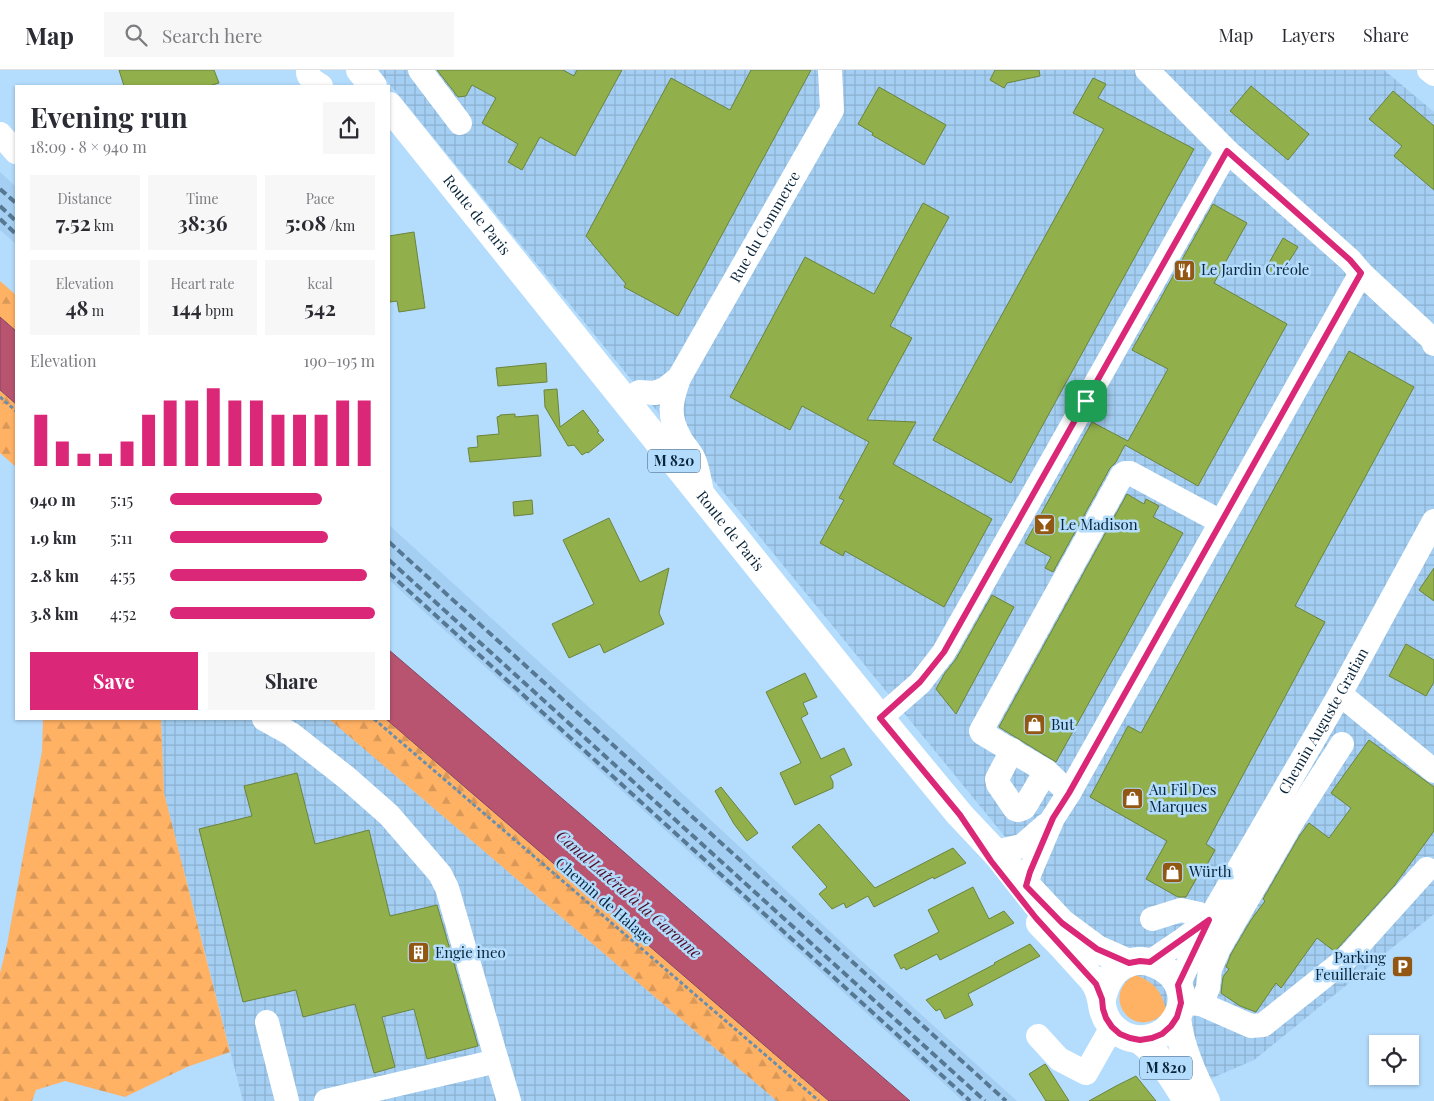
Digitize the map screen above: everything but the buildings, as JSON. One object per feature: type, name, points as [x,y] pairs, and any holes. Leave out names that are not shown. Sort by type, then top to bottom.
[{"type":"main road","points":[[360,70],[372,85]]},
{"type":"main road","name":"Route de Paris","points":[[390,107],[960,815],[1062,923],[1097,949],[1140,962],[1162,966],[1172,974],[1184,1002]]},
{"type":"main road","name":"Route de Paris","points":[[960,815],[991,861],[1030,911],[1096,984],[1102,999],[1106,1018],[1112,1027]]},
{"type":"main road","points":[[1102,999],[1104,987],[1110,976],[1118,968],[1140,962]]},
{"type":"main road","name":"M 820","points":[[1112,1027],[1120,1034],[1130,1038],[1140,1040],[1152,1038],[1162,1034],[1171,1026],[1184,1002]]},
{"type":"main road","name":"M 820","points":[[1184,1002],[1179,1034],[1185,1054],[1206,1101]]},
{"type":"main road","name":"M 820","points":[[1140,1040],[1151,1048],[1187,1101]]},
{"type":"street","points":[[308,70],[312,80],[319,85]]},
{"type":"street","points":[[420,70],[460,124]]},
{"type":"street","name":"Rue du Commerce","points":[[704,498],[694,460],[679,437],[673,420],[670,408],[672,397],[679,378],[832,110],[830,70]]},
{"type":"street","points":[[1147,70],[1227,151],[1350,260],[1361,273],[1433,340],[1434,344]]},
{"type":"street","points":[[1430,70],[1434,74]]},
{"type":"street","points":[[0,134],[15,151]]},
{"type":"street","points":[[880,718],[920,682],[944,652],[1227,151]]},
{"type":"street","points":[[1026,886],[1053,818],[1069,793],[1361,273]]},
{"type":"street","name":"Rue du Commerce","points":[[627,402],[639,392],[655,393],[665,389],[679,378]]},
{"type":"street","points":[[1069,793],[1046,771],[981,731],[1122,475],[1130,472],[1221,522]]},
{"type":"street","name":"Chemin Auguste Gratian","points":[[1184,1002],[1209,920],[1340,694],[1434,521]]},
{"type":"street","points":[[1340,694],[1434,771]]},
{"type":"street","points":[[266,720],[291,734],[368,796],[389,815],[440,874],[447,888],[509,1101]]},
{"type":"street","points":[[1184,1002],[1208,988],[1210,969],[1219,948],[1292,822],[1342,744]]},
{"type":"street","points":[[1012,750],[997,779],[998,784],[1015,809],[1024,808],[1046,771]]},
{"type":"street","points":[[995,852],[1022,846],[1053,818]]},
{"type":"street","points":[[1184,1002],[1251,1026],[1263,1025],[1346,959],[1427,869]]},
{"type":"street","points":[[1152,919],[1181,910],[1199,914],[1209,920]]},
{"type":"street","name":"Chemin Auguste Gratian","points":[[1140,962],[1209,920]]},
{"type":"street","points":[[267,1022],[287,1101]]},
{"type":"street","points":[[1038,1036],[1059,1059],[1086,1073],[1112,1027]]},
{"type":"street","points":[[326,1101],[498,1061]]},
{"type":"path","points":[[0,397],[15,410]]},
{"type":"path","name":"Chemin de Halage","points":[[375,720],[818,1101]]},
{"type":"shaded area","points":[[378,70],[1384,70],[1434,112],[1434,914],[1254,1060],[1205,1081]]},
{"type":"shaded area","points":[[0,172],[15,186],[15,243],[0,230]]},
{"type":"shaded area","points":[[390,526],[637,751],[854,954],[1017,1101],[963,1101],[390,581]]},
{"type":"shaded area","points":[[161,720],[330,720],[777,1101],[243,1101],[164,793]]},
{"type":"green space","points":[[0,281],[15,294],[15,330],[0,317]]},
{"type":"green space","points":[[0,390],[15,403],[15,466],[0,453]]},
{"type":"green space","points":[[43,720],[161,720],[164,793],[230,1052],[187,1067],[125,1097],[65,1081],[36,1090],[32,1101],[0,1101],[0,973],[7,945],[42,751]]},
{"type":"green space","points":[[330,720],[387,720],[829,1101],[777,1101]]},
{"type":"green space","points":[[1135,975],[1152,984],[1162,998],[1166,1010],[1155,1019],[1144,1022],[1133,1020],[1125,1014],[1120,1005],[1120,995],[1124,984]]},
{"type":"water","points":[[0,317],[15,330],[15,403],[0,390]]},
{"type":"water","name":"Canal Latéral à la Garonne","points":[[390,651],[910,1101],[829,1101],[387,720],[390,720]]},
{"type":"railway","points":[[0,189],[15,202]]},
{"type":"railway","points":[[0,206],[15,220]]},
{"type":"railway","points":[[0,219],[15,233]]},
{"type":"railway","points":[[390,543],[1006,1101]]},
{"type":"railway","points":[[390,561],[985,1101]]},
{"type":"railway","points":[[390,574],[970,1101]]},
{"type":"place","name":"Le Jardin Créole","points":[[1185,270]]},
{"type":"place","name":"Le Madison","points":[[1044,525]]},
{"type":"place","name":"But","points":[[1035,725]]},
{"type":"place","name":"Au Fil Des Marques","points":[[1133,799]]},
{"type":"place","name":"Würth","points":[[1173,872]]},
{"type":"place","name":"Engie ineo","points":[[419,953]]},
{"type":"place","name":"Parking Feuilleraie","points":[[1402,967]]},
{"type":"route","points":[[1227,151],[1350,260],[1361,273],[1069,793],[1053,818],[1030,872],[1026,886],[1062,923],[1097,949],[1129,963],[1150,962],[1209,920],[1178,985],[1181,1003],[1177,1017],[1162,1034],[1140,1040],[1120,1034],[1112,1027],[1106,1018],[1102,999],[1096,984],[1036,918],[991,861],[960,815],[880,718],[920,682],[944,652],[1086,401],[1227,151]]}]
